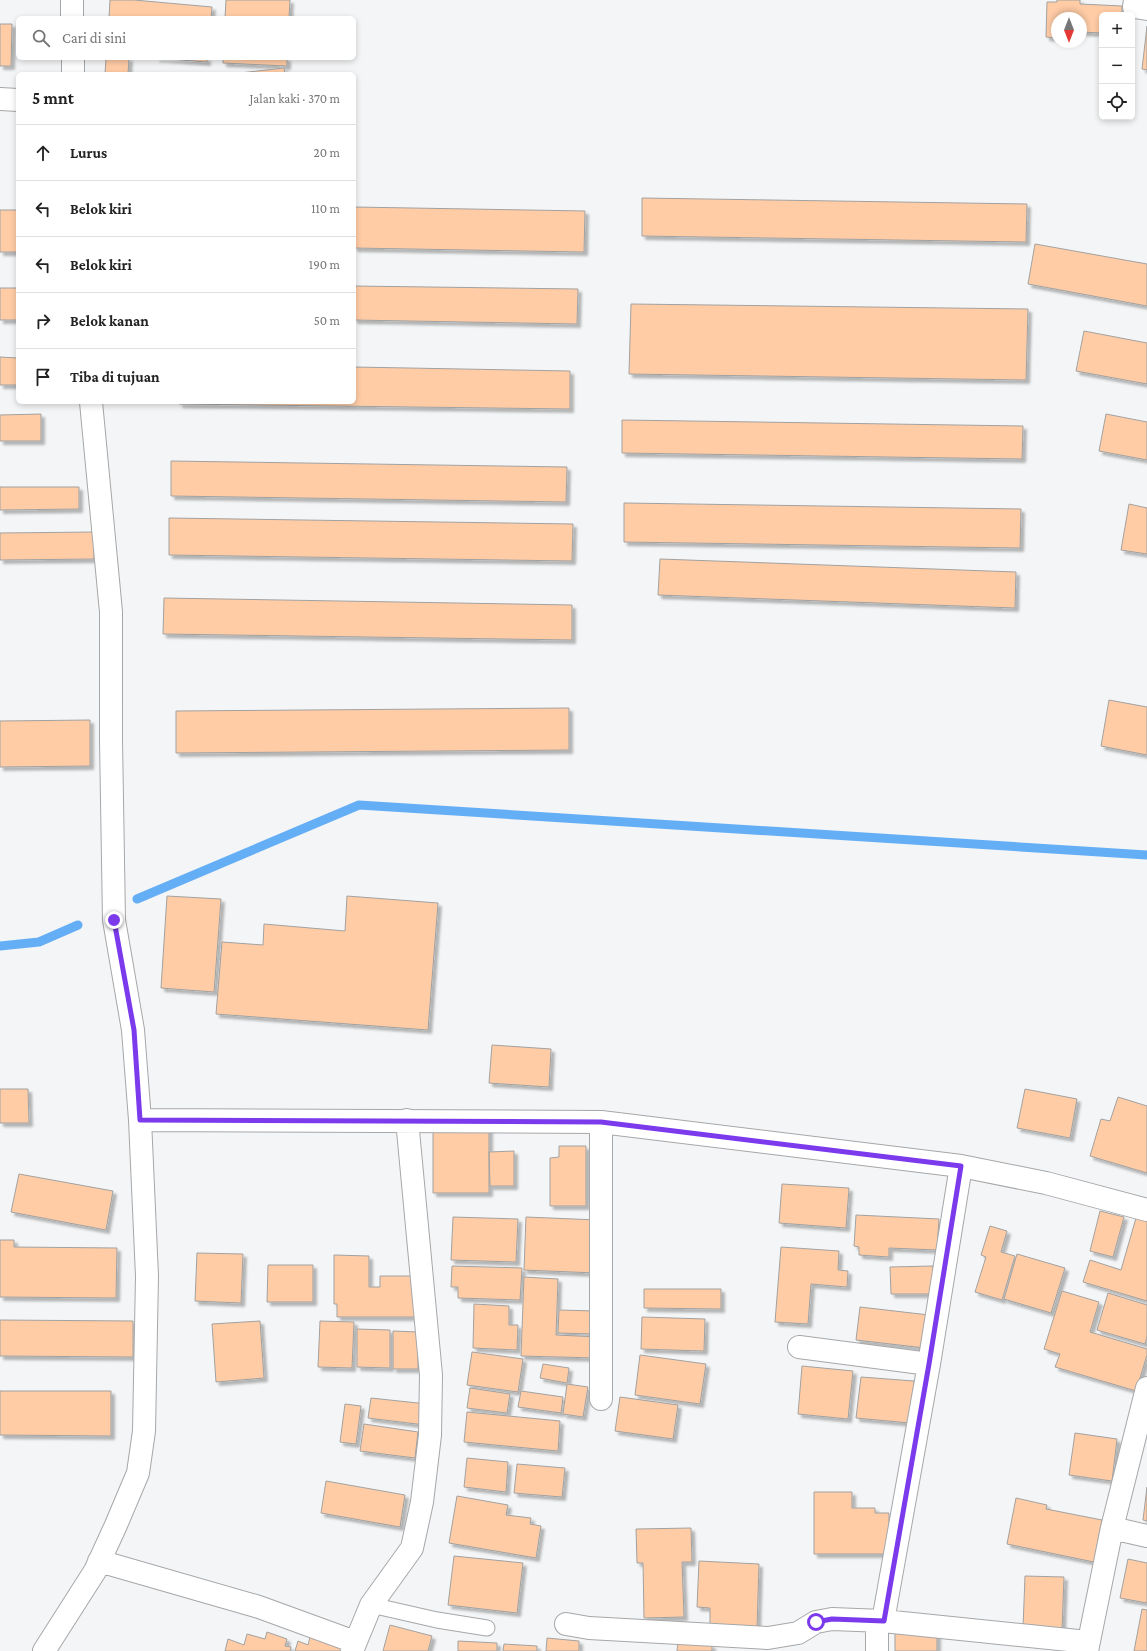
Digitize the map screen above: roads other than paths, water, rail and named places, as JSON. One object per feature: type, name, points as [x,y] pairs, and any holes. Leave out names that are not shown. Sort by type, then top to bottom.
[{"type":"street","points":[[72,0],[72,16]]},
{"type":"street","points":[[73,60],[73,72]]},
{"type":"street","points":[[0,99],[16,100]]},
{"type":"street","points":[[44,1651],[95,1570],[138,1473],[144,1431],[147,1276],[140,1120],[134,1030],[114,920],[111,740],[111,612],[91,404]]},
{"type":"street","points":[[140,1120],[601,1122],[961,1166],[1046,1183],[1147,1210]]},
{"type":"street","points":[[99,1561],[259,1607],[353,1647],[371,1605],[412,1548],[422,1502],[430,1435],[431,1375],[407,1120]]},
{"type":"street","points":[[601,1122],[601,1399]]},
{"type":"street","points":[[877,1651],[880,1621],[929,1364],[961,1166]]},
{"type":"street","points":[[799,1347],[929,1364]]},
{"type":"street","points":[[566,1624],[589,1628],[768,1638],[798,1633],[816,1622],[832,1619],[880,1621],[1088,1647],[1112,1528],[1147,1388]]},
{"type":"street","points":[[1112,1528],[1147,1536]]},
{"type":"lane","points":[[371,1605],[438,1620],[488,1628]]},
{"type":"waterway","points":[[137,899],[359,805],[1147,855]]},
{"type":"waterway","points":[[0,946],[39,942],[78,925]]}]
